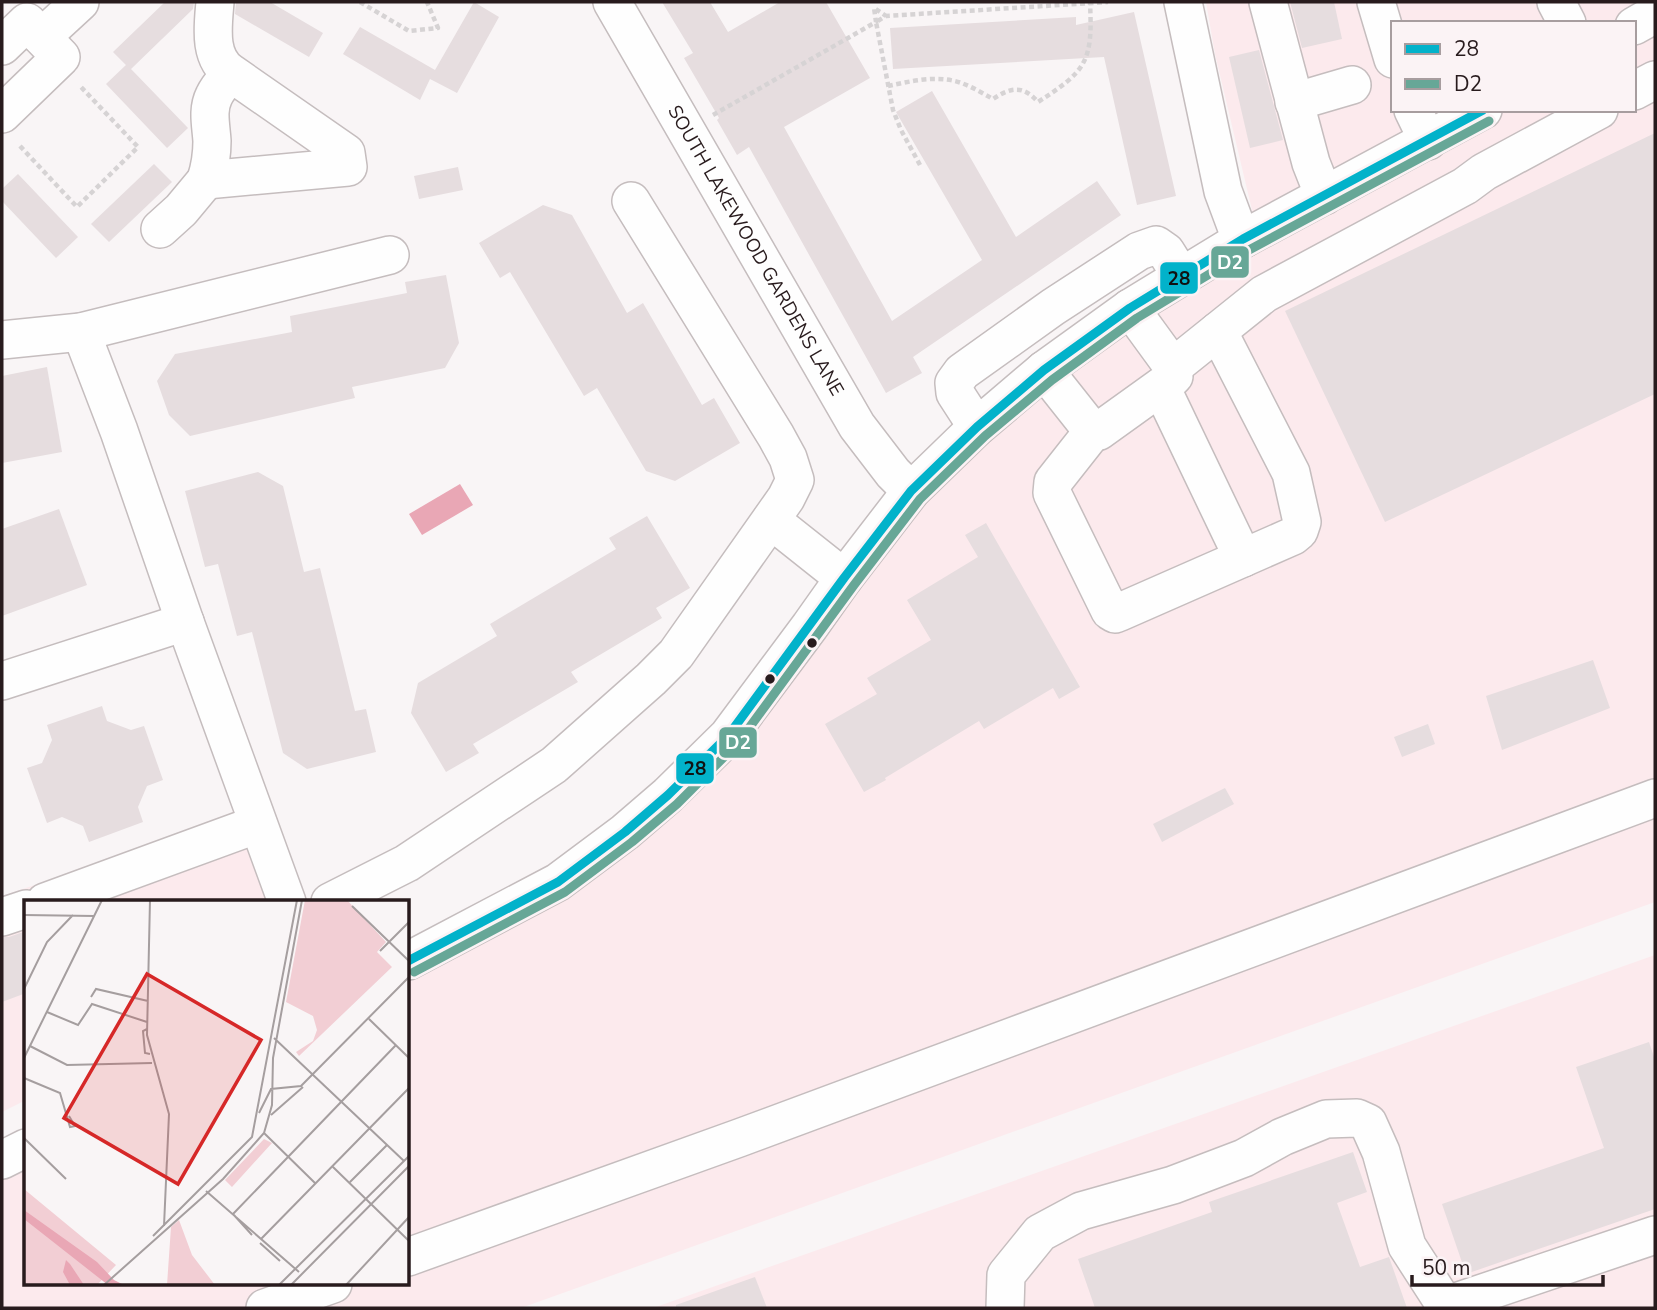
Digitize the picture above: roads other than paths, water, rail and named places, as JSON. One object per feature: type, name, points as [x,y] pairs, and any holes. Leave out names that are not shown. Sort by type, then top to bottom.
[{"type":"street","points":[[42,37],[80,2]]},
{"type":"street","points":[[206,180],[348,167],[346,153],[223,68],[216,55],[213,25],[215,2]]},
{"type":"street","name":"SOUTH LAKEWOOD GARDENS LANE","points":[[612,2],[858,426],[893,474],[911,491]]},
{"type":"street","points":[[1183,2],[1223,191],[1243,239]]},
{"type":"street","points":[[1268,2],[1311,163],[1324,196]]},
{"type":"street","points":[[1376,2],[1391,52]]},
{"type":"street","points":[[1556,2],[1566,21]]},
{"type":"street","points":[[1636,25],[1655,14]]},
{"type":"street","points":[[2,46],[27,22],[61,57],[2,114]]},
{"type":"street","points":[[160,229],[181,210],[206,180],[212,142],[211,104],[215,93],[231,73]]},
{"type":"street","points":[[1636,90],[1655,80]]},
{"type":"street","points":[[1294,102],[1352,85]]},
{"type":"street","points":[[410,960],[558,882],[625,832],[668,795],[728,736],[911,491],[977,427],[1044,370],[1130,308],[1181,276],[1324,196],[1421,126],[1475,112]]},
{"type":"street","points":[[1044,370],[1090,428],[1099,431],[1264,294],[1465,186],[1484,172],[1595,112]]},
{"type":"street","points":[[334,900],[407,863],[554,765],[651,679],[676,654],[771,520],[795,480],[788,458],[776,436],[631,201]]},
{"type":"street","points":[[977,427],[955,393],[954,383],[962,372],[1053,307],[1139,251],[1156,245],[1166,252],[1181,276]]},
{"type":"street","points":[[2,340],[81,332],[390,255]]},
{"type":"street","points":[[1130,308],[1167,377],[1243,558]]},
{"type":"street","points":[[1094,430],[1051,488],[1110,611],[1115,614],[1293,536],[1299,531],[1302,522],[1291,473],[1218,331]]},
{"type":"street","points":[[81,332],[286,900]]},
{"type":"street","points":[[771,520],[844,578]]},
{"type":"street","points":[[2,681],[185,622]]},
{"type":"street","points":[[410,1256],[752,1133],[1655,798]]},
{"type":"street","points":[[50,900],[258,824]]},
{"type":"street","points":[[2,918],[24,910]]},
{"type":"street","points":[[1006,1308],[1006,1275],[1041,1233],[1051,1227],[1081,1211],[1173,1185],[1244,1158],[1282,1137],[1326,1119],[1357,1118],[1368,1123],[1381,1152],[1407,1246],[1448,1308],[1456,1302],[1655,1235]]},
{"type":"street","points":[[2,1160],[24,1149]]},
{"type":"street","points":[[265,1308],[327,1286]]}]
